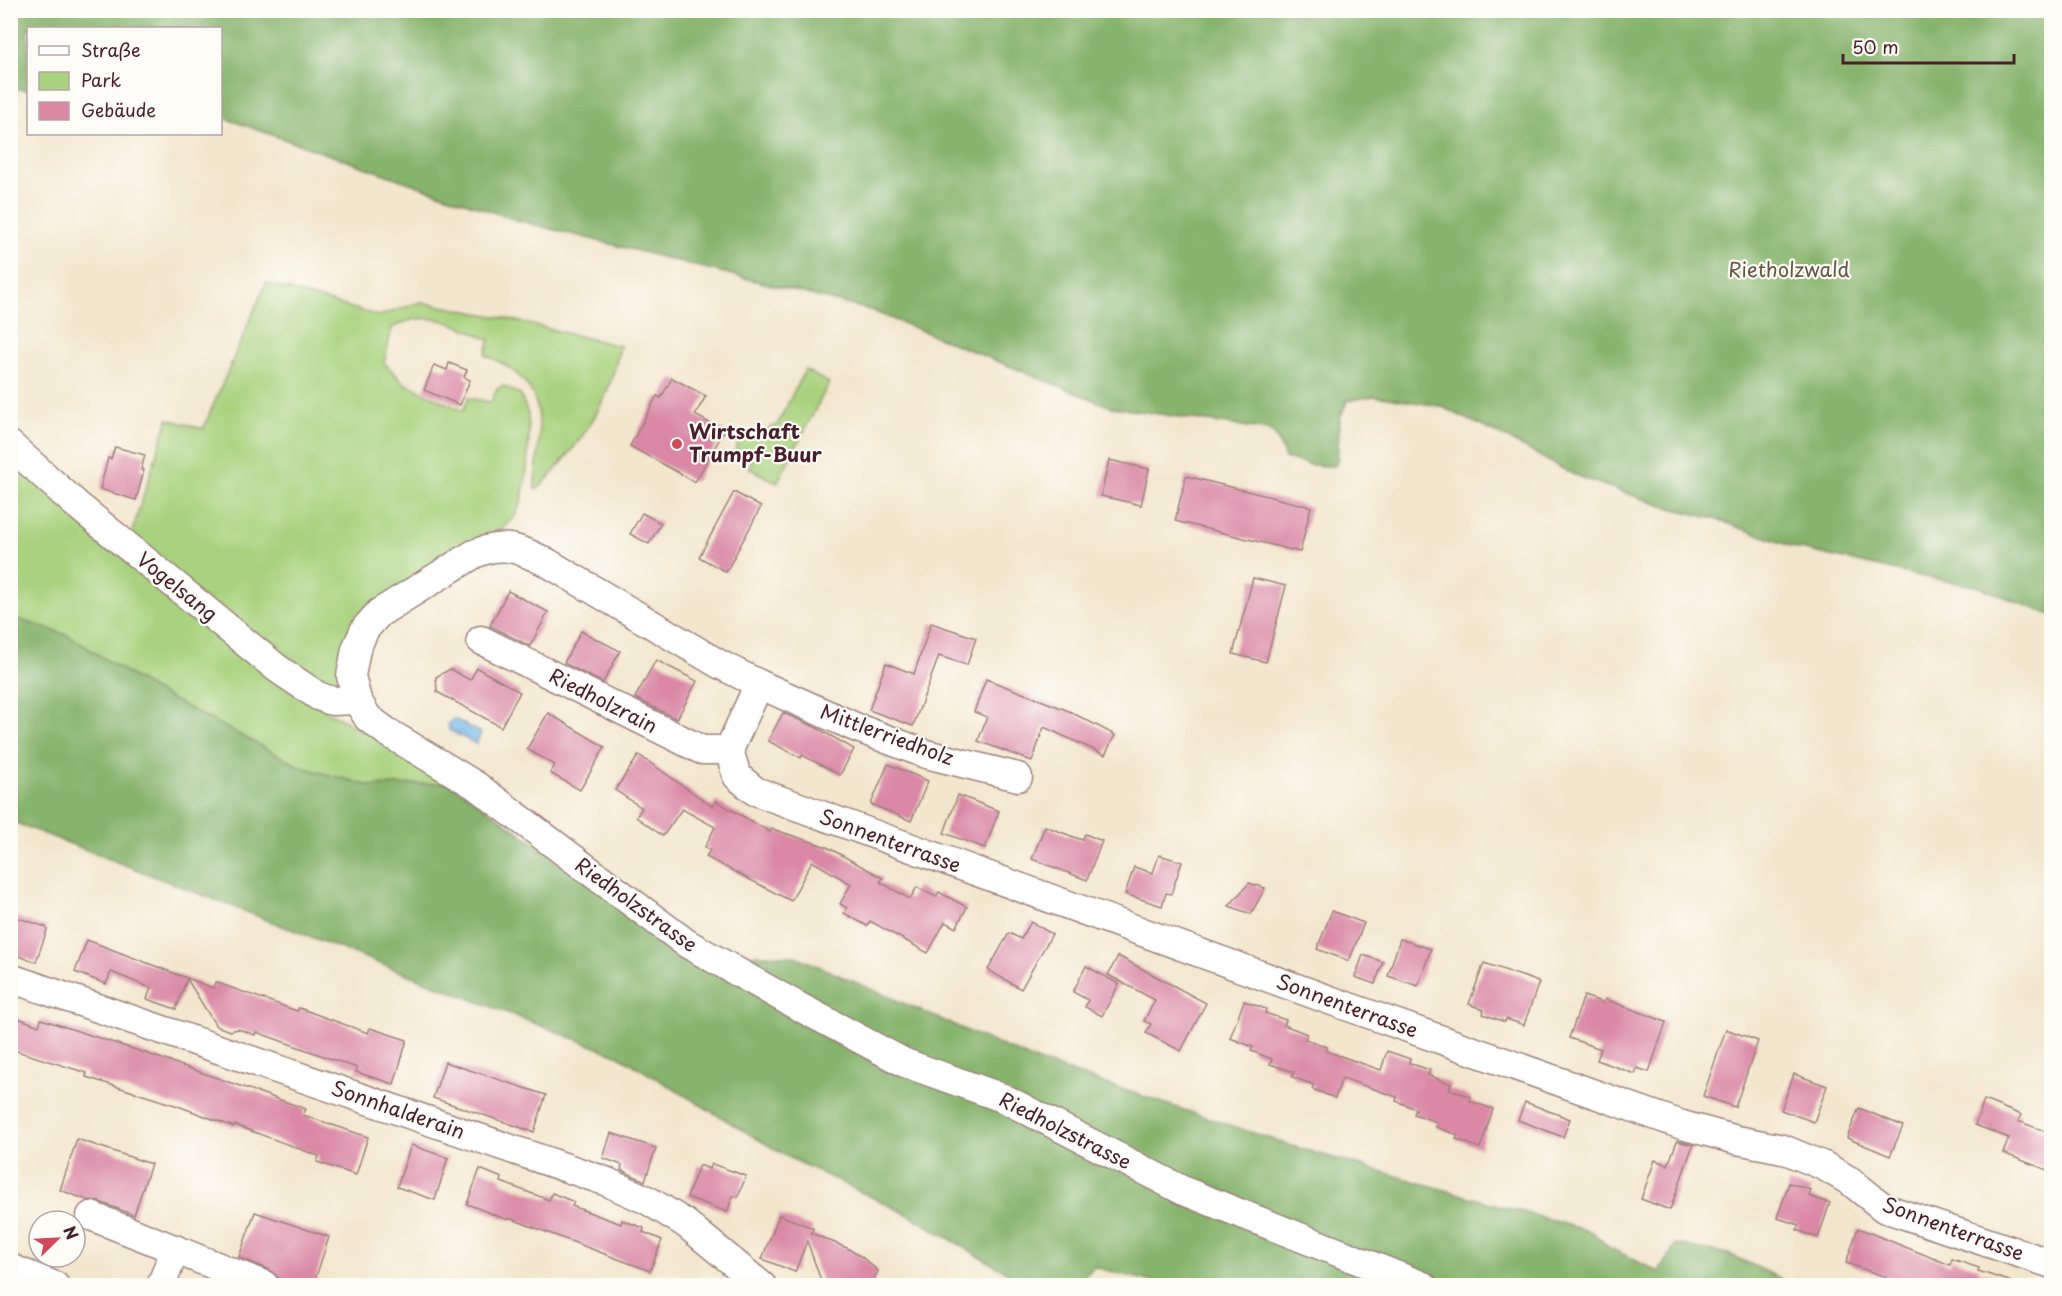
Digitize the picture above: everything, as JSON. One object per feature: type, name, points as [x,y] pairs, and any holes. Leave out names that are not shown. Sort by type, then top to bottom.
[{"type":"street","name":"Vogelsang","points":[[10,445],[77,505],[278,669],[318,696],[332,701],[357,700]]},
{"type":"street","name":"Riedholzstrasse","points":[[759,684],[719,664],[548,562],[519,549],[503,546],[474,554],[379,613],[365,629],[356,649],[351,676],[357,700],[368,718],[387,732],[475,784],[686,943],[794,1005],[905,1062],[1003,1098],[1184,1191],[1424,1286]]},
{"type":"street","name":"Riedholzrain","points":[[481,640],[702,750],[729,750]]},
{"type":"street","points":[[729,750],[759,684]]},
{"type":"street","name":"Mittlerriedholz","points":[[759,684],[855,727],[926,754],[1018,777]]},
{"type":"street","name":"Sonnenterrasse","points":[[729,750],[737,776],[755,791],[1335,1002],[1682,1125],[1737,1140],[1783,1149],[1824,1166],[1884,1208],[2052,1264]]},
{"type":"street","name":"Sonnhalderain","points":[[10,978],[605,1181],[649,1201],[685,1223],[762,1286]]},
{"type":"street","points":[[91,1216],[264,1286]]},
{"type":"street","points":[[161,1286],[175,1249]]},
{"type":"street","points":[[10,1268],[55,1286]]},
{"type":"green space","name":"Rietholzwald","points":[[11,10],[2051,11],[2051,615],[1979,587],[1796,548],[1718,520],[1663,506],[1572,474],[1509,439],[1440,406],[1374,396],[1347,401],[1340,418],[1337,462],[1334,466],[1311,465],[1285,458],[1277,438],[1269,430],[1111,407],[870,310],[516,220],[222,117],[222,27],[27,27],[27,90],[11,88]]},
{"type":"green space","points":[[266,283],[379,316],[420,302],[504,318],[620,346],[608,388],[590,424],[579,441],[537,490],[535,483],[539,423],[537,407],[522,378],[485,355],[490,340],[442,320],[418,319],[392,328],[384,363],[404,383],[463,411],[468,398],[491,402],[497,389],[503,386],[520,394],[528,414],[529,436],[522,500],[515,516],[500,531],[470,546],[376,605],[340,686],[328,694],[129,541],[168,419],[203,429]]},
{"type":"green space","points":[[805,370],[829,383],[777,483],[749,468],[752,460],[735,452],[739,441],[777,425]]},
{"type":"green space","points":[[10,453],[323,709],[355,727],[414,753],[451,783],[370,786],[301,767],[154,690],[67,635],[11,617]]},
{"type":"green space","points":[[10,617],[67,635],[154,690],[301,767],[370,786],[451,783],[686,953],[795,956],[1032,1059],[1292,1146],[1592,1232],[1610,1248],[1659,1272],[1676,1244],[1729,1254],[1780,1278],[1785,1285],[1169,1286],[1094,1267],[1076,1285],[1028,1285],[911,1216],[786,1156],[619,1056],[11,821]]},
{"type":"water","points":[[454,719],[481,733],[476,744],[449,730],[448,723]]},
{"type":"building","points":[[449,363],[467,370],[464,377],[470,380],[460,405],[424,390],[434,365],[447,370]]},
{"type":"building","points":[[672,378],[706,396],[695,415],[724,431],[695,482],[630,446],[657,396],[661,398]]},
{"type":"building","points":[[115,447],[145,455],[141,470],[144,470],[136,500],[100,489],[108,458],[111,459]]},
{"type":"building","points":[[1109,460],[1149,469],[1141,505],[1101,496]]},
{"type":"building","points":[[1186,476],[1311,507],[1300,552],[1175,521]]},
{"type":"building","points":[[734,492],[761,507],[726,572],[699,557]]},
{"type":"building","points":[[642,513],[661,523],[649,544],[630,534]]},
{"type":"building","points":[[1253,578],[1286,586],[1266,662],[1233,654]]},
{"type":"building","points":[[508,591],[548,612],[530,646],[490,626]]},
{"type":"building","points":[[931,623],[976,638],[967,665],[939,656],[913,726],[869,710],[886,663],[914,674]]},
{"type":"building","points":[[581,631],[620,651],[603,683],[564,663]]},
{"type":"building","points":[[656,660],[697,681],[677,719],[635,698]]},
{"type":"building","points":[[477,668],[520,692],[501,727],[437,692],[436,677],[450,669],[470,680]]},
{"type":"building","points":[[986,679],[1069,711],[1115,735],[1105,755],[1044,727],[1032,761],[978,741],[987,717],[974,712]]},
{"type":"building","points":[[548,713],[605,747],[580,790],[550,773],[555,765],[527,749]]},
{"type":"building","points":[[783,713],[817,728],[854,749],[840,775],[802,755],[801,758],[768,741]]},
{"type":"building","points":[[639,755],[713,807],[716,801],[770,832],[772,829],[827,847],[883,878],[880,882],[910,899],[917,887],[936,897],[939,892],[967,907],[956,928],[945,922],[928,953],[870,921],[867,926],[844,913],[847,908],[840,904],[851,884],[812,861],[791,901],[706,857],[710,850],[705,847],[715,827],[682,809],[663,836],[636,817],[642,808],[615,790]]},
{"type":"building","points":[[888,764],[928,781],[911,821],[871,804]]},
{"type":"building","points":[[958,795],[999,811],[985,848],[944,833]]},
{"type":"building","points":[[1045,826],[1082,840],[1085,834],[1102,841],[1087,880],[1032,859]]},
{"type":"building","points":[[1159,855],[1182,862],[1171,894],[1166,893],[1162,906],[1125,894],[1134,867],[1153,873]]},
{"type":"building","points":[[1249,883],[1265,888],[1251,914],[1229,906]]},
{"type":"building","points":[[1332,911],[1364,923],[1349,961],[1317,949]]},
{"type":"building","points":[[10,915],[46,927],[36,962],[10,953]]},
{"type":"building","points":[[1031,922],[1052,934],[1021,989],[988,970],[1009,933],[1021,939]]},
{"type":"building","points":[[1400,939],[1431,949],[1418,986],[1388,976]]},
{"type":"building","points":[[87,940],[213,988],[215,982],[297,1011],[299,1008],[368,1033],[370,1028],[407,1040],[394,1084],[356,1072],[357,1068],[256,1032],[255,1035],[238,1029],[230,1031],[216,1026],[187,979],[176,1009],[147,999],[151,988],[111,972],[106,984],[75,972]]},
{"type":"building","points":[[1363,955],[1383,962],[1375,984],[1355,977]]},
{"type":"building","points":[[1118,956],[1206,1003],[1181,1051],[1146,1033],[1151,1024],[1144,1021],[1155,1000],[1108,975]]},
{"type":"building","points":[[1484,963],[1539,982],[1524,1025],[1506,1019],[1505,1022],[1483,1014],[1484,1010],[1469,1004]]},
{"type":"building","points":[[1086,966],[1119,984],[1102,1016],[1085,1007],[1088,1000],[1073,992]]},
{"type":"building","points":[[1584,996],[1604,1003],[1605,999],[1666,1022],[1649,1072],[1637,1068],[1635,1074],[1597,1060],[1601,1049],[1569,1038]]},
{"type":"building","points":[[1244,1001],[1266,1009],[1265,1013],[1286,1020],[1284,1025],[1307,1034],[1305,1039],[1327,1047],[1326,1051],[1381,1070],[1387,1051],[1410,1059],[1409,1063],[1430,1070],[1428,1075],[1451,1084],[1449,1089],[1471,1097],[1470,1101],[1493,1109],[1480,1148],[1456,1139],[1458,1135],[1436,1127],[1437,1122],[1414,1114],[1416,1109],[1396,1101],[1397,1097],[1342,1078],[1335,1098],[1312,1089],[1314,1085],[1292,1077],[1294,1072],[1270,1064],[1272,1059],[1251,1051],[1253,1047],[1230,1038]]},
{"type":"building","points":[[10,1015],[39,1026],[41,1019],[157,1057],[306,1109],[303,1115],[368,1137],[356,1175],[317,1162],[319,1156],[235,1125],[234,1127],[178,1106],[86,1077],[87,1073],[10,1049]]},
{"type":"building","points":[[1726,1029],[1758,1041],[1735,1107],[1703,1096]]},
{"type":"building","points":[[445,1062],[546,1095],[534,1132],[433,1098]]},
{"type":"building","points":[[1794,1074],[1827,1086],[1814,1122],[1781,1110]]},
{"type":"building","points":[[1984,1100],[2021,1115],[2018,1121],[2052,1134],[2052,1172],[2003,1153],[2009,1138],[1975,1125]]},
{"type":"building","points":[[1525,1102],[1570,1119],[1563,1137],[1518,1120]]},
{"type":"building","points":[[1859,1108],[1903,1126],[1890,1156],[1847,1138]]},
{"type":"building","points":[[611,1133],[656,1148],[645,1181],[621,1170],[622,1165],[603,1158]]},
{"type":"building","points":[[77,1139],[151,1164],[134,1215],[60,1190]]},
{"type":"building","points":[[1677,1141],[1693,1145],[1670,1210],[1641,1199],[1655,1160],[1668,1165]]},
{"type":"building","points":[[411,1145],[448,1158],[435,1200],[397,1187]]},
{"type":"building","points":[[712,1164],[746,1176],[738,1197],[733,1196],[727,1212],[687,1197],[699,1165],[710,1169]]},
{"type":"building","points":[[480,1169],[502,1178],[501,1182],[549,1200],[552,1193],[574,1202],[572,1206],[621,1224],[622,1220],[644,1228],[643,1232],[662,1240],[650,1271],[467,1204]]},
{"type":"building","points":[[1789,1183],[1811,1190],[1809,1196],[1830,1203],[1818,1238],[1797,1230],[1799,1225],[1777,1218]]},
{"type":"building","points":[[255,1212],[329,1237],[313,1286],[300,1286],[278,1278],[270,1270],[239,1257]]},
{"type":"building","points":[[779,1215],[813,1228],[811,1233],[862,1257],[878,1271],[871,1286],[823,1286],[807,1241],[795,1272],[762,1259]]},
{"type":"building","points":[[1858,1228],[1950,1265],[1952,1259],[1979,1268],[1978,1271],[2012,1282],[2011,1286],[1883,1286],[1886,1277],[1846,1263]]},
{"type":"place","name":"Wirtschaft Trumpf-Buur","points":[[677,444]]}]
